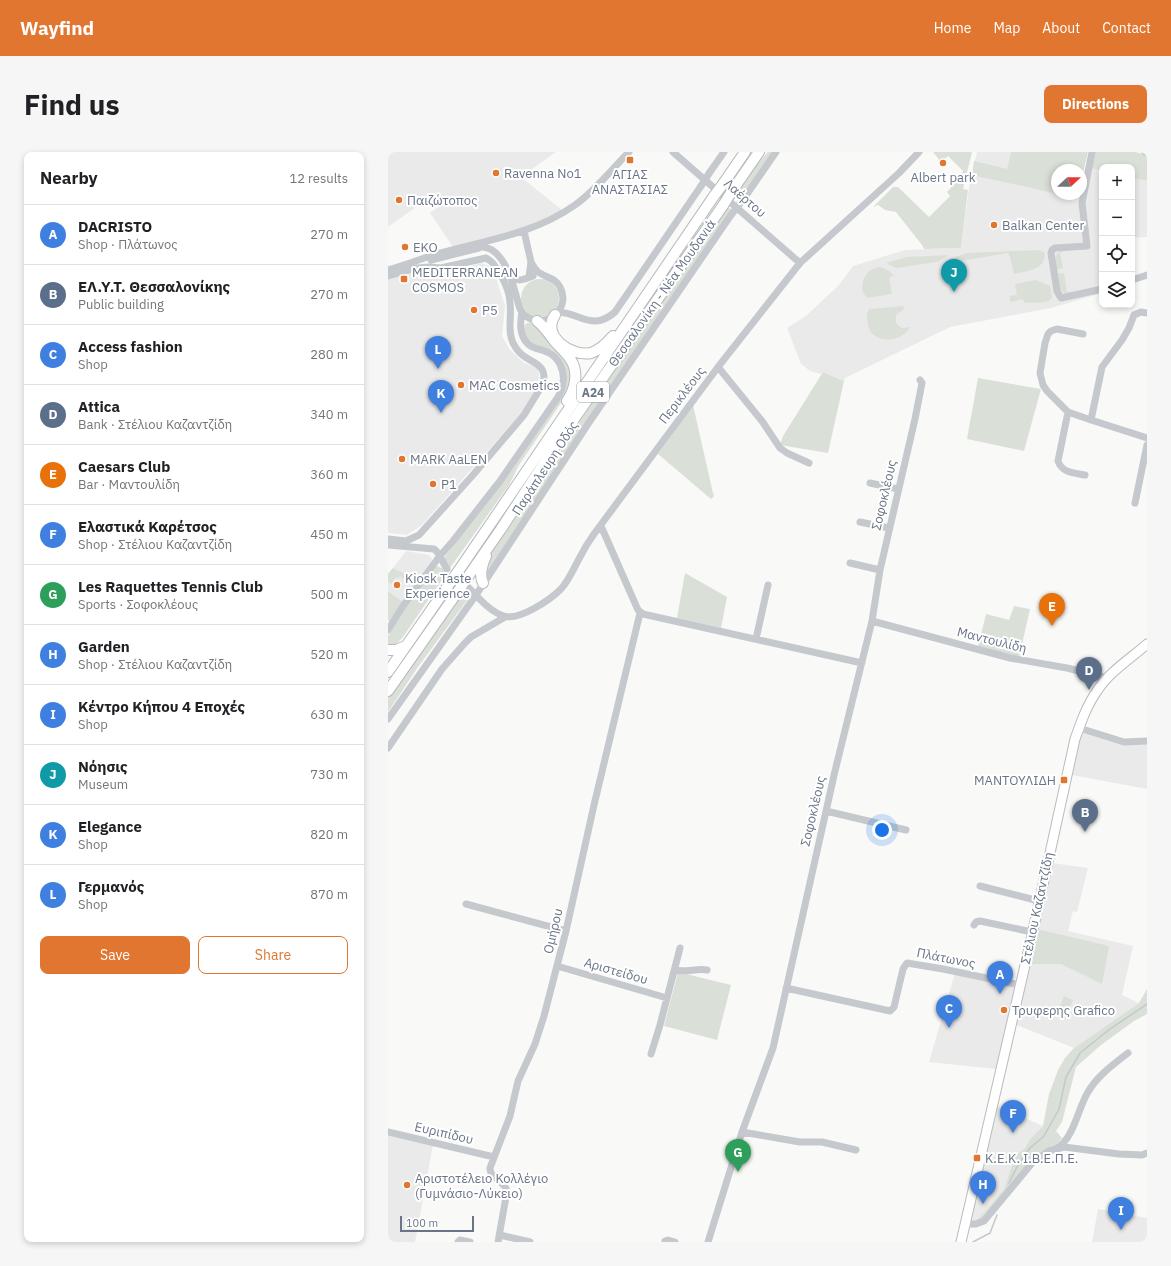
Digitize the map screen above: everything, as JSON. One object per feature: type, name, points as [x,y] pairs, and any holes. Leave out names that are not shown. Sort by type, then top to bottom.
[{"type":"highway","name":"Θεσσαλονίκη - Νέα Μουδανιά","points":[[388,672],[452,574],[505,503],[745,152]]},
{"type":"highway","name":"Θεσσαλονίκη - Νέα Μουδανιά","points":[[388,691],[465,585],[556,445],[759,152]]},
{"type":"highway","points":[[556,314],[551,321],[551,329],[556,338],[566,347],[583,354],[600,349],[618,331],[667,261],[686,237]]},
{"type":"highway","points":[[505,503],[509,492],[522,469],[571,395],[575,381],[575,374],[571,360],[543,325],[534,320]]},
{"type":"highway","points":[[483,583],[484,560],[501,529]]},
{"type":"highway","points":[[388,650],[396,650],[406,646]]},
{"type":"highway","points":[[388,657],[388,665]]},
{"type":"main road","name":"Στέλιου Καζαντζίδη","points":[[961,1242],[1072,752],[1079,728],[1097,690],[1107,678],[1147,644]]},
{"type":"street","points":[[460,251],[473,245],[524,232],[575,205],[629,152]]},
{"type":"street","name":"Λαέρτου","points":[[673,152],[800,263]]},
{"type":"street","points":[[556,314],[575,316],[585,320],[596,321],[615,312],[724,152]]},
{"type":"street","name":"Παράπλευρη Οδός","points":[[388,720],[476,595],[588,424],[776,152]]},
{"type":"street","name":"Περικλέους","points":[[505,617],[524,614],[545,602],[561,590],[594,534],[718,367],[800,263],[899,173],[919,152]]},
{"type":"street","points":[[1092,152],[1082,203],[1087,246],[1055,248],[1051,253],[1057,291],[1061,298],[1099,290]]},
{"type":"street","points":[[521,329],[525,322],[549,319],[556,314],[562,303],[562,292],[560,287],[553,279],[543,275],[536,269],[531,262],[524,232]]},
{"type":"street","points":[[473,245],[496,253],[504,264],[508,273],[519,307],[522,312],[534,320]]},
{"type":"street","points":[[388,270],[450,253],[481,247]]},
{"type":"street","points":[[460,251],[463,263]]},
{"type":"street","points":[[450,253],[453,266]]},
{"type":"street","points":[[388,276],[417,268],[441,268],[486,258],[491,260],[496,267],[510,300],[511,338],[520,354],[528,360],[538,364],[544,375],[543,384],[524,415],[474,475],[419,535],[406,541],[388,539]]},
{"type":"street","points":[[517,297],[520,285],[528,278],[531,262]]},
{"type":"street","points":[[508,273],[517,280],[522,281],[538,275],[543,275]]},
{"type":"street","points":[[1135,279],[1147,275]]},
{"type":"street","points":[[562,303],[575,316]]},
{"type":"street","points":[[388,630],[403,606],[439,556],[453,541],[512,465],[558,397],[563,384],[562,368],[556,358],[549,352],[528,344],[523,337],[520,320],[522,312]]},
{"type":"street","points":[[1090,420],[1102,367],[1122,340],[1134,315],[1141,312],[1147,313]]},
{"type":"street","points":[[1083,334],[1057,329],[1048,334],[1040,366],[1040,379],[1043,385],[1068,412],[1147,438]]},
{"type":"street","points":[[718,367],[762,421],[780,448],[809,463]]},
{"type":"street","name":"Σοφοκλέους","points":[[708,1242],[742,1132],[771,1056],[826,811],[872,621],[880,570],[922,383],[920,380]]},
{"type":"street","points":[[1068,412],[1058,461],[1062,469],[1085,475]]},
{"type":"street","points":[[1135,503],[1147,445]]},
{"type":"street","points":[[870,483],[898,489]]},
{"type":"street","points":[[860,522],[889,528]]},
{"type":"street","points":[[601,526],[640,613],[862,662]]},
{"type":"street","points":[[594,534],[606,537]]},
{"type":"street","points":[[388,545],[434,548],[443,547],[453,541]]},
{"type":"street","points":[[420,548],[439,556]]},
{"type":"street","points":[[434,548],[452,574]]},
{"type":"street","points":[[850,563],[880,570]]},
{"type":"street","points":[[756,639],[768,584]]},
{"type":"street","points":[[465,585],[495,612],[505,617]]},
{"type":"street","name":"Ομήρου","points":[[499,1239],[507,1191],[503,1183],[491,1173],[490,1168],[510,1116],[518,1081],[540,1030],[566,930],[589,824],[640,613]]},
{"type":"street","points":[[388,748],[442,669],[464,644],[472,637],[505,617]]},
{"type":"street","name":"Μαντουλίδη","points":[[872,621],[1010,658],[1067,668],[1107,678]]},
{"type":"street","points":[[1079,728],[1124,742],[1147,741]]},
{"type":"street","points":[[826,811],[906,830]]},
{"type":"street","points":[[980,886],[1039,901]]},
{"type":"street","points":[[466,904],[510,917],[566,930]]},
{"type":"street","points":[[974,925],[976,922],[980,921],[1032,932]]},
{"type":"street","points":[[651,1054],[668,998],[680,948]]},
{"type":"street","name":"Πλάτωνος","points":[[786,988],[890,1011],[894,1007],[903,969],[907,963],[1020,985]]},
{"type":"street","name":"Αριστείδου","points":[[557,966],[668,998]]},
{"type":"street","points":[[675,970],[707,970]]},
{"type":"street","points":[[965,1224],[976,1224],[984,1221],[1033,1162],[1040,1156],[1062,1146],[1072,1129],[1090,1089],[1102,1075],[1128,1054]]},
{"type":"street","name":"Ευριπίδου","points":[[388,1132],[494,1157]]},
{"type":"street","points":[[742,1132],[800,1142],[822,1142],[856,1150]]},
{"type":"street","points":[[1057,1148],[1068,1147],[1119,1154],[1142,1155],[1147,1153]]},
{"type":"street","points":[[499,1239],[530,1242]]},
{"type":"street","points":[[458,1242],[460,1240],[470,1242]]},
{"type":"street","points":[[665,1241],[668,1240],[675,1242]]},
{"type":"shaded area","points":[[388,152],[556,152],[521,177],[562,210],[529,227],[453,247],[430,213],[438,207],[430,197],[388,227]]},
{"type":"shaded area","points":[[768,152],[774,152],[741,199],[736,196],[757,164]]},
{"type":"shaded area","points":[[933,152],[972,152],[963,189],[968,190],[961,248],[924,249],[896,212],[885,210],[878,205],[873,207],[893,187],[898,187],[929,217],[950,196],[947,192],[960,178],[963,171],[948,156],[941,162]]},
{"type":"shaded area","points":[[977,152],[1011,152],[1004,182],[1051,192],[1051,200],[1087,200],[1087,181],[1091,168],[1099,170],[1099,294],[1051,308],[950,327],[845,378],[844,381],[823,372],[821,374],[810,371],[801,364],[787,328],[806,316],[839,285],[853,266],[905,250],[961,248],[969,188]]},
{"type":"shaded area","points":[[1011,152],[1088,152],[1085,164],[1051,164],[1051,193],[972,175],[974,161],[1007,169]]},
{"type":"shaded area","points":[[1095,152],[1135,152],[1147,155],[1147,181],[1135,179],[1135,164],[1099,164],[1099,170],[1091,168]]},
{"type":"shaded area","points":[[1135,179],[1147,181],[1147,237],[1135,238]]},
{"type":"shaded area","points":[[728,207],[733,211],[484,578],[486,561],[591,405]]},
{"type":"shaded area","points":[[1038,250],[1044,252],[1045,258],[1040,266],[1030,271],[1014,274],[1008,253],[950,263],[949,259],[968,253]]},
{"type":"shaded area","points":[[1063,250],[1063,252],[1060,253],[1063,268],[1055,270],[1056,256]]},
{"type":"shaded area","points":[[949,255],[937,262],[896,268],[886,263],[907,257]]},
{"type":"shaded area","name":"MEDITERRANEAN COSMOS","points":[[481,263],[489,266],[496,278],[505,306],[502,336],[510,350],[524,363],[538,368],[540,382],[524,410],[422,525],[407,535],[388,533],[388,279],[421,271],[443,273]]},
{"type":"shaded area","points":[[881,267],[889,271],[894,276],[889,277],[892,294],[867,298],[863,293],[862,288],[864,280],[868,272],[872,269]]},
{"type":"shaded area","points":[[1064,273],[1067,293],[1071,292],[1071,294],[1064,293],[1058,285],[1056,274]]},
{"type":"shaded area","points":[[536,279],[544,279],[554,284],[558,291],[558,305],[554,312],[544,317],[536,317],[526,312],[524,309],[521,302],[521,294],[526,284],[529,282]]},
{"type":"shaded area","points":[[1036,280],[1050,286],[1052,297],[1050,300],[1040,303],[1024,303],[1023,299],[1010,302],[1010,296],[1017,295],[1015,284]]},
{"type":"shaded area","points":[[903,306],[904,309],[897,314],[896,320],[897,324],[902,328],[910,327],[906,332],[901,336],[888,340],[875,336],[868,325],[867,313],[869,309]]},
{"type":"shaded area","points":[[531,322],[535,323],[565,357],[571,373],[571,382],[565,397],[519,465],[509,485],[450,568],[444,559],[446,555],[480,511],[565,388],[553,351],[527,340],[524,331],[525,326]]},
{"type":"shaded area","points":[[823,372],[844,381],[828,453],[780,445],[783,436]]},
{"type":"shaded area","points":[[978,378],[1041,389],[1024,451],[967,439]]},
{"type":"shaded area","points":[[693,405],[714,496],[711,499],[658,454]]},
{"type":"shaded area","points":[[406,551],[429,555],[432,559],[431,564],[403,602],[388,591],[388,574]]},
{"type":"shaded area","points":[[437,566],[448,571],[403,637],[394,646],[388,648],[388,636],[405,608],[434,567]]},
{"type":"shaded area","points":[[393,568],[415,579],[414,581],[405,580],[400,576],[398,579],[396,577],[391,584],[388,582],[388,574]]},
{"type":"shaded area","points":[[685,573],[727,597],[721,628],[677,618]]},
{"type":"shaded area","points":[[464,588],[471,595],[418,667],[388,712],[388,698]]},
{"type":"shaded area","points":[[388,591],[403,602],[390,622],[388,620]]},
{"type":"shaded area","points":[[1014,606],[1030,609],[1019,658],[978,647],[986,614],[1009,620]]},
{"type":"shaded area","points":[[1080,732],[1114,742],[1147,743],[1147,789],[1072,775]]},
{"type":"shaded area","points":[[1052,863],[1088,868],[1077,912],[1073,911],[1068,931],[1133,946],[1122,995],[1139,1003],[1074,1048],[1014,1024]]},
{"type":"shaded area","points":[[1037,929],[1109,947],[1102,984],[1061,964],[1029,964]]},
{"type":"shaded area","points":[[678,972],[731,985],[717,1040],[664,1026]]},
{"type":"shaded area","points":[[955,973],[1016,986],[996,1069],[929,1062]]},
{"type":"shaded area","points":[[1147,989],[1147,1014],[1134,1021],[1101,1045],[1076,1067],[1062,1122],[1056,1131],[1062,1138],[1054,1147],[1032,1159],[983,1220],[976,1221],[1004,1189],[1015,1156],[1025,1148],[1030,1139],[1043,1126],[1049,1094],[1058,1070],[1065,1058],[1074,1048],[1139,1003]]},
{"type":"shaded area","points":[[1064,996],[1073,1000],[1065,1019],[1056,1015]]},
{"type":"shaded area","points":[[995,1105],[1043,1126],[1030,1139],[1025,1148],[1015,1156],[1004,1189],[976,1221],[971,1221],[970,1219]]},
{"type":"shaded area","name":"Αριστοτέλειο Κολλέγιο (Γυμνάσιο-Λύκειο)","points":[[388,1134],[433,1145],[415,1242],[388,1242]]},
{"type":"shaded area","points":[[1098,1209],[1147,1218],[1147,1242],[1092,1242]]},
{"type":"waterway","points":[[1009,1183],[1018,1165],[1030,1148],[1044,1136],[1059,1109],[1066,1077],[1080,1053],[1110,1029],[1147,1004]]},
{"type":"waterway","points":[[973,1242],[990,1233],[997,1215]]},
{"type":"place","name":"ΑΓΙΑΣ ΑΝΑΣΤΑΣΙΑΣ","points":[[630,160]]},
{"type":"place","name":"Albert park","points":[[943,163]]},
{"type":"place","name":"Ravenna No1","points":[[496,173]]},
{"type":"place","name":"Παιζώτοπος","points":[[399,200]]},
{"type":"place","name":"Balkan Center","points":[[994,225]]},
{"type":"place","name":"EKO","points":[[405,247]]},
{"type":"place","name":"MEDITERRANEAN COSMOS","points":[[404,279]]},
{"type":"place","name":"Νόησις","points":[[954,292]]},
{"type":"place","name":"P5","points":[[474,310]]},
{"type":"place","name":"Γερμανός","points":[[438,369]]},
{"type":"place","name":"MAC Cosmetics","points":[[461,385]]},
{"type":"place","name":"Elegance","points":[[441,413]]},
{"type":"place","name":"MARK AaLEN","points":[[402,459]]},
{"type":"place","name":"P1","points":[[433,484]]},
{"type":"place","name":"Kiosk Taste Experience","points":[[397,585]]},
{"type":"place","name":"Caesars Club","points":[[1052,626]]},
{"type":"place","name":"Attica","points":[[1089,690]]},
{"type":"place","name":"ΜΑΝΤΟΥΛΙΔΗ","points":[[1064,780]]},
{"type":"place","name":"ΕΛ.Υ.Τ. Θεσσαλονίκης","points":[[1085,832]]},
{"type":"place","name":"DACRISTO","points":[[1000,994]]},
{"type":"place","name":"Τρυφερης Grafico","points":[[1004,1010]]},
{"type":"place","name":"Access fashion","points":[[949,1028]]},
{"type":"place","name":"Ελαστικά Καρέτσος","points":[[1013,1133]]},
{"type":"place","name":"Κ.Ε.Κ. Ι.Β.Ε.Π.Ε.","points":[[977,1158]]},
{"type":"place","name":"Les Raquettes Tennis Club","points":[[738,1172]]},
{"type":"place","name":"Αριστοτέλειο Κολλέγιο (Γυμνάσιο-Λύκειο)","points":[[407,1185]]},
{"type":"place","name":"Garden","points":[[983,1204]]},
{"type":"place","name":"Κέντρο Κήπου 4 Εποχές","points":[[1121,1230]]}]
